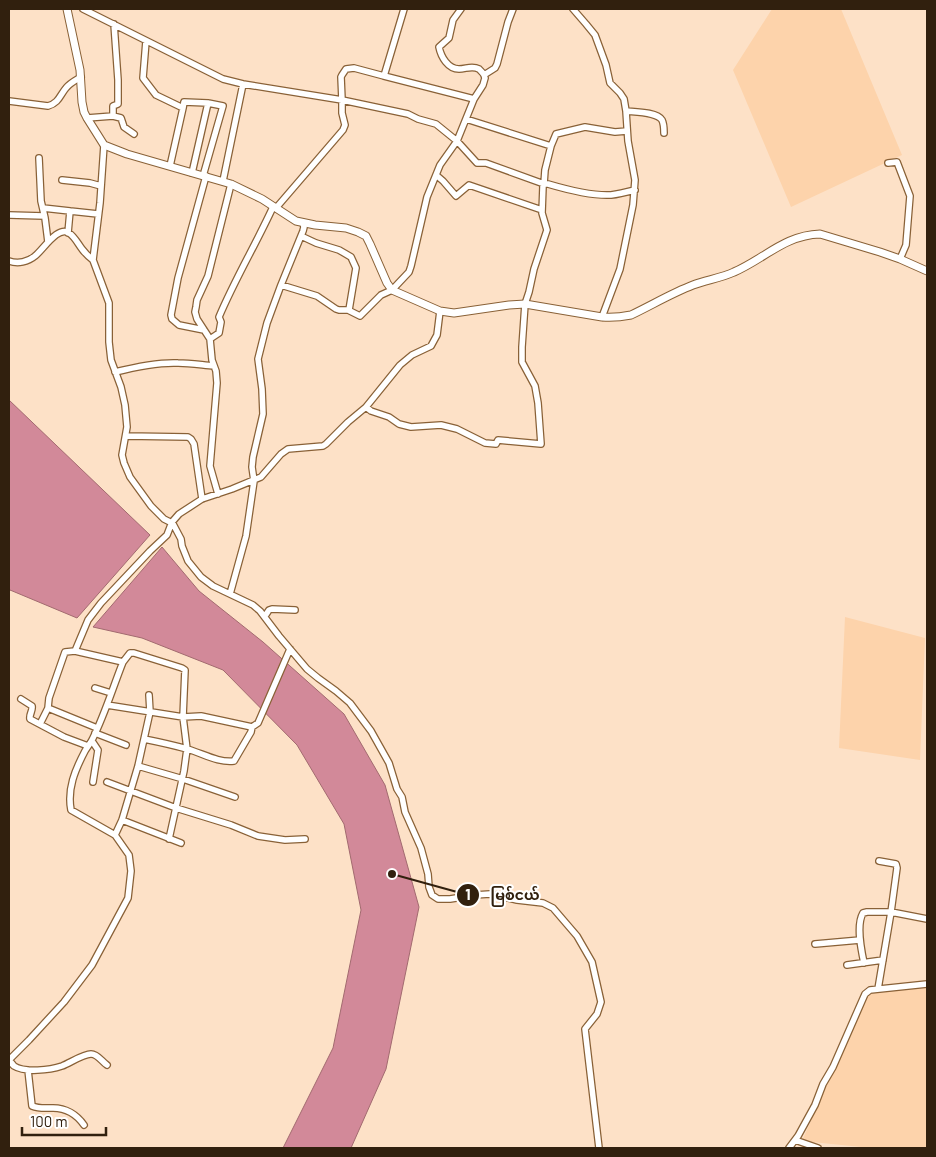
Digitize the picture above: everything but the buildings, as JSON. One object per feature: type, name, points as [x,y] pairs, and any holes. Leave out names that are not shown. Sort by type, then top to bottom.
[{"type":"street","points":[[67,9],[80,77],[82,102],[87,118],[104,144],[127,154],[231,184],[262,200],[292,219],[315,225],[346,228],[358,232],[366,236],[392,290],[440,311],[454,313],[525,304],[612,318],[631,314],[693,285],[731,274],[776,247],[803,235],[820,234],[874,250],[927,271]]},
{"type":"street","points":[[83,9],[218,77],[243,84],[342,100],[408,114],[418,119],[432,122],[457,141],[477,163],[486,163],[544,184],[588,193],[612,195],[635,190]]},
{"type":"street","points":[[384,76],[404,9]]},
{"type":"street","points":[[281,285],[317,296],[339,310],[349,310],[360,316],[381,295],[392,290],[409,272],[424,205],[440,165],[457,141],[474,99],[485,78],[479,69],[472,67],[455,69],[447,64],[441,54],[439,47],[449,38],[453,20],[461,9]]},
{"type":"street","points":[[484,75],[495,68],[497,64],[513,9]]},
{"type":"street","points":[[573,9],[595,35],[606,64],[610,83],[620,92],[624,99],[628,140],[635,180],[633,206],[620,269],[602,317]]},
{"type":"street","points":[[113,116],[113,106],[118,104],[114,24]]},
{"type":"street","points":[[146,41],[143,78],[156,95],[182,108]]},
{"type":"street","points":[[210,339],[219,333],[221,322],[219,317],[250,252],[274,208],[343,130],[345,125],[342,117],[341,77],[346,70],[354,68],[474,99]]},
{"type":"street","points":[[9,101],[52,105],[66,88],[80,77]]},
{"type":"street","points":[[223,181],[243,84]]},
{"type":"street","points":[[170,166],[184,102],[223,106],[178,278],[172,315],[172,320],[179,325],[204,330]]},
{"type":"street","points":[[192,173],[208,103]]},
{"type":"street","points":[[626,111],[657,115],[664,123],[664,133]]},
{"type":"street","points":[[87,118],[113,116],[121,118],[124,127],[134,134]]},
{"type":"street","points":[[466,119],[551,146]]},
{"type":"street","points":[[366,407],[371,411],[389,417],[399,424],[411,426],[441,425],[457,429],[485,443],[496,444],[498,440],[541,444],[535,386],[522,362],[522,347],[525,304],[547,230],[542,210],[542,186],[544,184],[545,170],[551,146],[556,134],[585,127],[616,132],[628,131]]},
{"type":"street","points":[[93,260],[104,144]]},
{"type":"street","points":[[39,158],[41,201],[48,242]]},
{"type":"street","points":[[888,163],[897,162],[910,196],[906,245],[900,259]]},
{"type":"street","points":[[436,175],[456,196],[469,185],[542,210]]},
{"type":"street","points":[[62,180],[101,186]]},
{"type":"street","points":[[218,494],[210,466],[217,383],[216,371],[210,339],[197,319],[196,312],[197,300],[208,276],[231,184]]},
{"type":"street","points":[[43,208],[98,214]]},
{"type":"street","points":[[68,233],[70,211]]},
{"type":"street","points":[[9,215],[44,216]]},
{"type":"street","points":[[230,594],[246,536],[254,481],[253,457],[263,414],[258,359],[267,323],[301,236],[304,227],[303,222]]},
{"type":"street","points":[[9,262],[15,263],[35,256],[61,232],[68,233],[93,260],[109,303],[111,360],[121,387],[127,427],[122,455],[130,477],[157,514],[172,522],[188,561],[195,571],[212,586],[253,605],[260,611],[307,669],[336,691],[354,708],[390,763],[396,785],[402,797],[405,812],[421,848],[428,874],[428,887],[432,895],[438,899],[450,899],[490,894],[543,903],[553,908],[577,936],[592,962],[601,1002],[597,1014],[585,1029],[599,1148]]},
{"type":"street","points":[[301,236],[339,250],[351,257],[356,268],[349,310]]},
{"type":"street","points":[[75,651],[88,620],[101,603],[167,535],[172,522],[178,514],[202,499],[261,477],[281,454],[288,449],[323,446],[326,444],[366,407],[400,365],[412,355],[431,346],[437,335],[440,311]]},
{"type":"street","points":[[115,372],[164,363],[214,366]]},
{"type":"street","points":[[126,436],[188,437],[191,439],[194,444],[202,499]]},
{"type":"street","points":[[265,616],[272,609],[295,610]]},
{"type":"street","points":[[144,739],[187,749],[223,761],[234,761],[252,727],[258,723],[290,649]]},
{"type":"street","points":[[40,724],[48,708],[49,698],[65,652],[75,651],[123,662]]},
{"type":"street","points":[[107,1065],[93,1054],[60,1067],[38,1070],[28,1070],[13,1065],[9,1060],[64,1002],[92,965],[128,898],[131,872],[129,855],[115,835],[71,810],[69,793],[70,786],[92,741],[123,662],[130,653],[134,652],[184,669],[183,717],[187,749],[170,839]]},
{"type":"street","points":[[95,688],[111,693]]},
{"type":"street","points":[[115,835],[122,820],[138,766],[150,712],[150,695]]},
{"type":"street","points":[[20,698],[32,706],[30,719],[64,737],[88,746]]},
{"type":"street","points":[[107,705],[183,717],[201,716],[252,727]]},
{"type":"street","points":[[48,708],[126,745]]},
{"type":"street","points":[[92,741],[98,750],[93,782]]},
{"type":"street","points":[[138,766],[235,797]]},
{"type":"street","points":[[107,782],[176,808],[263,837],[285,840],[305,839]]},
{"type":"street","points":[[122,820],[181,843]]},
{"type":"street","points":[[878,989],[897,865],[879,860]]},
{"type":"street","points":[[864,962],[860,940],[860,918],[863,913],[891,912],[927,919]]},
{"type":"street","points":[[815,944],[860,940]]},
{"type":"street","points":[[847,965],[883,960]]},
{"type":"street","points":[[789,1148],[815,1105],[865,994],[870,990],[927,984]]},
{"type":"street","points":[[28,1070],[32,1106],[40,1109],[59,1108],[78,1117],[84,1125]]},
{"type":"street","points":[[795,1140],[818,1148]]},
{"type":"shaded area","points":[[772,9],[841,9],[902,155],[791,207],[733,70]]},
{"type":"shaded area","points":[[9,400],[150,535],[77,618],[10,590],[9,592]]},
{"type":"shaded area","points":[[162,547],[199,591],[263,642],[344,714],[385,785],[419,907],[386,1069],[351,1148],[283,1148],[333,1048],[361,910],[344,824],[297,745],[223,670],[142,638],[93,627]]},
{"type":"shaded area","points":[[845,617],[925,638],[920,760],[839,748]]},
{"type":"shaded area","points":[[927,987],[927,1148],[871,1148],[802,1141],[867,993]]},
{"type":"place","name":"မြစ်ငယ်","points":[[392,874]]}]
